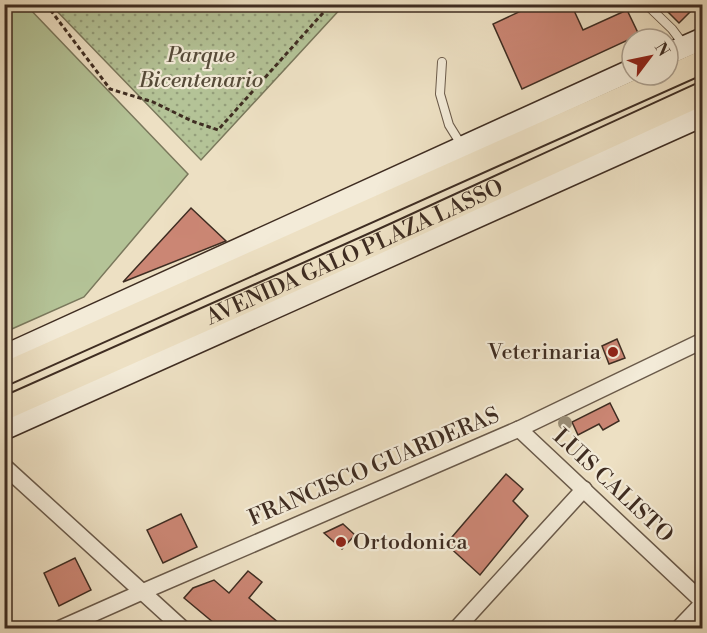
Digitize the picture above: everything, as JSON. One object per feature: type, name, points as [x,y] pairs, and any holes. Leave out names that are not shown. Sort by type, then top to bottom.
[{"type":"main road","name":"AVENIDA GALO PLAZA LASSO","points":[[4,374],[702,62]]},
{"type":"main road","points":[[4,356],[620,75]]},
{"type":"main road","name":"AVENIDA GALO PLAZA LASSO","points":[[4,409],[377,243],[702,94]]},
{"type":"main road","name":"AVENIDA GALO PLAZA LASSO","points":[[4,429],[702,116]]},
{"type":"street","name":"FRANCISCO GUARDERAS","points":[[61,628],[519,429],[702,341]]},
{"type":"street","name":"LUIS CALISTO","points":[[519,429],[702,602]]},
{"type":"street","points":[[4,466],[182,628]]},
{"type":"street","points":[[457,628],[584,489]]},
{"type":"street","points":[[679,628],[702,602]]},
{"type":"lane","points":[[646,4],[672,29],[685,46]]},
{"type":"lane","points":[[442,62],[440,94],[449,125],[462,147]]},
{"type":"path","points":[[46,4],[110,89],[153,102],[192,121],[218,130],[331,4]]},
{"type":"green space","points":[[4,5],[26,5],[188,174],[84,297],[5,332]]},
{"type":"green space","name":"Parque Bicentenario","points":[[51,5],[344,5],[201,160]]},
{"type":"building","points":[[536,4],[571,4],[583,30],[627,10],[635,27],[620,27],[620,44],[522,89],[493,24]]},
{"type":"building","points":[[660,4],[698,4],[679,23]]},
{"type":"building","points":[[191,208],[226,241],[123,282]]},
{"type":"building","name":"Veterinaria","points":[[617,339],[625,358],[609,364],[602,346]]},
{"type":"building","points":[[610,403],[619,421],[603,430],[599,424],[578,435],[572,422]]},
{"type":"building","points":[[506,474],[523,489],[513,501],[528,516],[480,575],[446,544]]},
{"type":"building","points":[[181,514],[197,547],[163,563],[147,530]]},
{"type":"building","name":"Ortodonica","points":[[343,524],[355,535],[342,549],[324,533]]},
{"type":"building","points":[[75,558],[91,590],[59,606],[44,573]]},
{"type":"building","points":[[248,571],[262,582],[249,598],[285,628],[220,628],[184,598],[193,588],[214,580],[229,593]]},
{"type":"place","name":"Veterinaria","points":[[613,352]]},
{"type":"place","name":"Ortodonica","points":[[341,542]]}]
